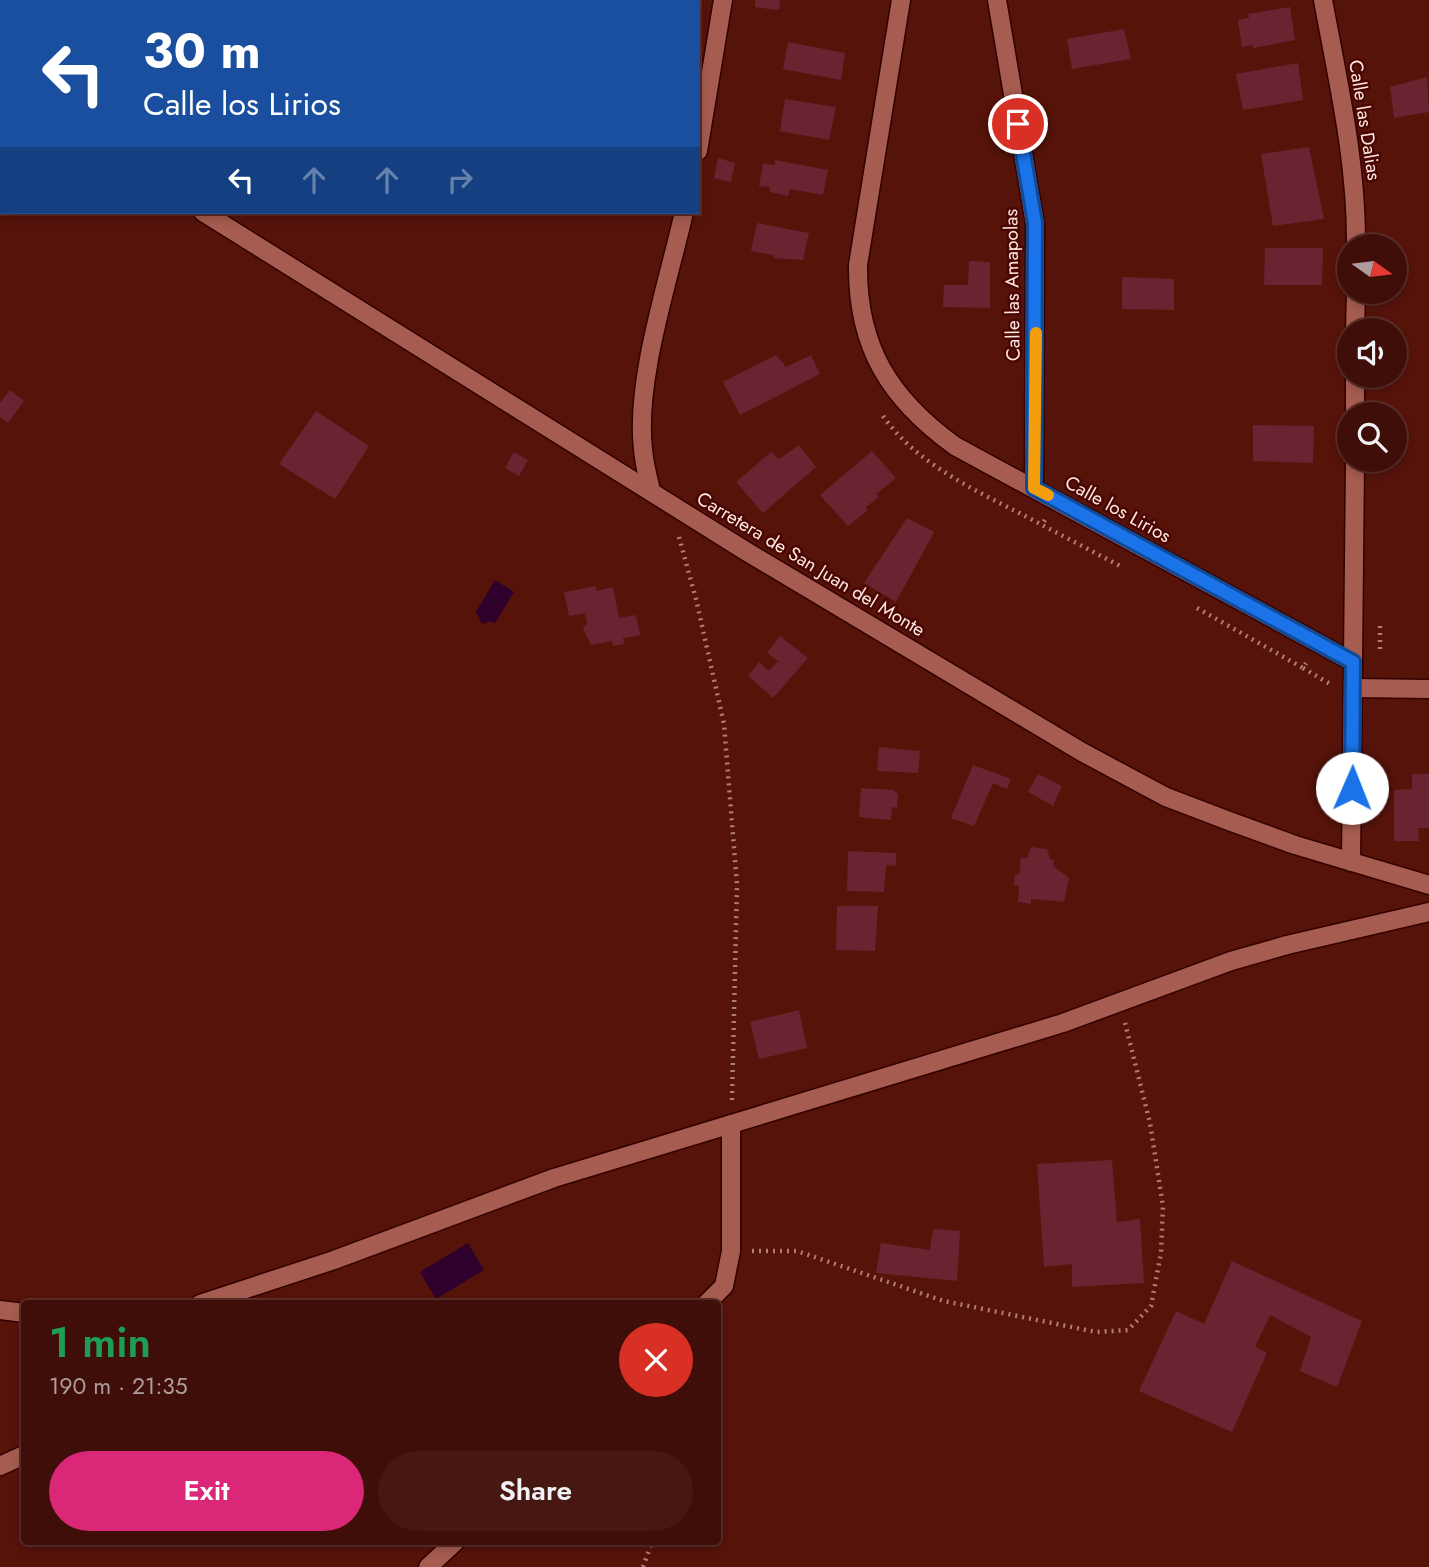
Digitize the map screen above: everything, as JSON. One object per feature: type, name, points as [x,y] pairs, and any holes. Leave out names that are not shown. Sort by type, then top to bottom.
[{"type":"street","points":[[700,139],[723,0]]},
{"type":"street","name":"Calle los Lirios","points":[[901,0],[858,265],[858,299],[867,339],[888,382],[927,425],[955,446],[1353,662]]},
{"type":"street","name":"Calle las Amapolas","points":[[996,0],[1035,223],[1034,488]]},
{"type":"street","name":"Calle las Dalias","points":[[1323,0],[1348,131],[1356,202],[1356,234]]},
{"type":"street","name":"Carretera de San Juan del Monte","points":[[206,214],[669,503],[1082,752],[1166,797],[1295,845],[1429,885]]},
{"type":"street","points":[[651,491],[642,447],[646,385],[659,313],[684,214]]},
{"type":"street","points":[[1351,862],[1355,472]]},
{"type":"street","points":[[1353,688],[1429,689]]},
{"type":"street","points":[[212,1300],[334,1260],[554,1178],[1038,1031],[1231,961],[1287,944],[1429,912]]},
{"type":"street","points":[[710,1300],[724,1286],[731,1251],[731,1124]]},
{"type":"street","points":[[0,1310],[21,1313]]},
{"type":"street","points":[[0,1465],[21,1456]]},
{"type":"street","points":[[428,1567],[452,1545]]},
{"type":"path","points":[[876,407],[904,442],[921,455],[1042,525]]},
{"type":"path","points":[[669,503],[696,599],[724,724],[737,885],[731,1124]]},
{"type":"path","points":[[1380,627],[1380,660]]},
{"type":"path","points":[[731,1251],[797,1251],[944,1301],[1096,1332],[1128,1330],[1151,1306],[1161,1253],[1163,1206],[1150,1123],[1120,1002]]},
{"type":"path","points":[[643,1567],[651,1545]]},
{"type":"shaded area","points":[[495,580],[514,592],[495,623],[491,621],[482,624],[476,612]]},
{"type":"shaded area","points":[[468,1243],[484,1270],[436,1299],[420,1272]]},
{"type":"building","points":[[755,0],[780,0],[779,10],[755,7]]},
{"type":"building","points":[[1290,7],[1295,40],[1253,48],[1253,45],[1242,47],[1238,20],[1249,18],[1248,14]]},
{"type":"building","points":[[1124,29],[1131,59],[1072,69],[1067,39]]},
{"type":"building","points":[[788,42],[845,53],[841,80],[783,69]]},
{"type":"building","points":[[1298,63],[1303,100],[1243,110],[1236,74]]},
{"type":"building","points":[[1427,77],[1429,112],[1394,118],[1390,87]]},
{"type":"building","points":[[785,99],[836,107],[829,140],[780,131]]},
{"type":"building","points":[[1309,147],[1324,219],[1273,226],[1261,154]]},
{"type":"building","points":[[718,158],[735,163],[731,182],[714,178]]},
{"type":"building","points":[[775,160],[828,170],[823,195],[790,189],[788,196],[770,192],[770,187],[759,186],[763,164],[775,165]]},
{"type":"building","points":[[757,223],[809,233],[803,260],[773,258],[774,255],[751,251]]},
{"type":"building","points":[[1265,248],[1323,248],[1322,285],[1264,285]]},
{"type":"building","points":[[969,261],[990,262],[990,308],[943,307],[944,285],[968,285]]},
{"type":"building","points":[[1122,277],[1174,279],[1174,310],[1122,309]]},
{"type":"building","points":[[776,355],[786,367],[811,355],[820,374],[740,415],[723,382]]},
{"type":"building","points":[[10,390],[24,401],[8,423],[0,417],[0,403]]},
{"type":"building","points":[[316,411],[369,446],[335,499],[279,464]]},
{"type":"building","points":[[1253,425],[1314,426],[1313,463],[1253,461]]},
{"type":"building","points":[[799,445],[816,467],[763,513],[736,482],[771,452],[779,459]]},
{"type":"building","points":[[872,451],[896,478],[876,494],[879,497],[866,507],[868,510],[848,526],[820,495]]},
{"type":"building","points":[[514,452],[528,460],[519,476],[505,468]]},
{"type":"building","points":[[907,518],[934,532],[896,602],[864,583]]},
{"type":"building","points":[[596,586],[596,591],[613,587],[619,618],[636,615],[640,635],[623,638],[624,644],[613,646],[612,641],[591,645],[583,629],[587,623],[585,613],[569,616],[564,592]]},
{"type":"building","points":[[780,636],[808,658],[773,698],[748,676],[759,662],[769,671],[778,661],[767,653]]},
{"type":"building","points":[[879,747],[920,751],[918,773],[877,771]]},
{"type":"building","points":[[973,765],[1011,779],[1007,789],[993,783],[974,826],[951,818]]},
{"type":"building","points":[[1038,774],[1062,786],[1053,806],[1028,792]]},
{"type":"building","points":[[1412,774],[1429,774],[1429,828],[1418,828],[1419,841],[1394,841],[1394,790],[1412,789]]},
{"type":"building","points":[[861,788],[893,790],[898,794],[897,808],[892,807],[891,820],[859,817]]},
{"type":"building","points":[[1031,847],[1047,849],[1050,859],[1054,860],[1053,866],[1069,878],[1064,902],[1031,899],[1031,904],[1018,902],[1019,886],[1014,885],[1015,874],[1019,875],[1021,858],[1027,858]]},
{"type":"building","points":[[848,851],[896,853],[896,866],[886,865],[884,892],[847,891]]},
{"type":"building","points":[[837,906],[878,906],[875,951],[836,950]]},
{"type":"building","points":[[799,1010],[807,1048],[759,1059],[750,1022]]},
{"type":"building","points":[[1112,1160],[1117,1222],[1140,1219],[1144,1283],[1072,1287],[1072,1264],[1044,1267],[1037,1164]]},
{"type":"building","points":[[933,1229],[960,1231],[957,1281],[876,1273],[881,1243],[930,1250]]},
{"type":"building","points":[[1232,1261],[1362,1321],[1337,1387],[1300,1371],[1311,1337],[1270,1315],[1255,1347],[1267,1353],[1232,1432],[1139,1391],[1176,1311],[1204,1324]]},
{"type":"slow traffic","points":[[1036,333],[1034,488],[1048,495]]},
{"type":"route","points":[[1018,124],[1035,223],[1034,488],[1353,662],[1352,788]]}]
